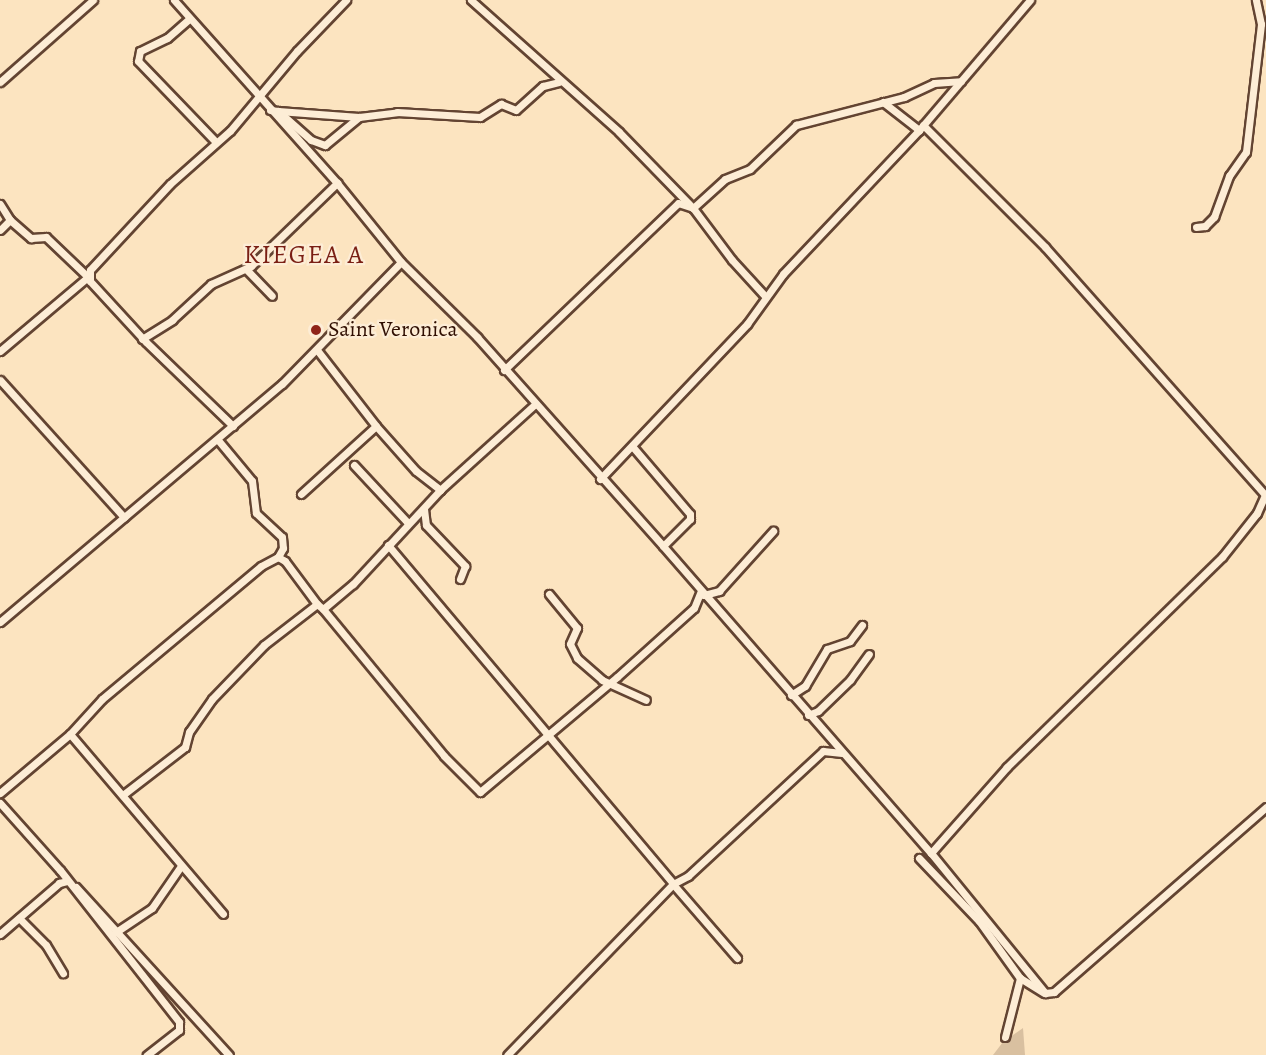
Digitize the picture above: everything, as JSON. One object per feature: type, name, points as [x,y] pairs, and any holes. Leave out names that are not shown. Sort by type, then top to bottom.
[{"type":"street","points":[[0,82],[93,0]]},
{"type":"street","points":[[174,0],[258,96],[311,140],[324,145],[359,117]]},
{"type":"street","points":[[1,348],[89,279],[90,270],[124,231],[216,142],[346,0]]},
{"type":"street","points":[[471,0],[558,82],[575,92],[619,132],[693,208],[732,260],[764,295]]},
{"type":"street","points":[[600,479],[747,324],[764,295],[921,128],[1030,0]]},
{"type":"street","points":[[1196,227],[1205,226],[1214,217],[1229,176],[1246,152],[1263,30],[1256,0]]},
{"type":"street","points":[[189,19],[167,38],[141,51],[138,61],[216,142]]},
{"type":"street","points":[[693,208],[725,179],[750,169],[796,125],[883,102],[933,83],[961,81]]},
{"type":"street","points":[[274,110],[359,117],[407,112],[480,117],[501,105],[516,110],[543,86],[558,82]]},
{"type":"street","points":[[883,102],[921,128],[1045,248],[1265,495],[1257,513],[1222,556],[1007,767],[931,853]]},
{"type":"street","points":[[274,110],[337,183],[400,262],[477,338],[600,479],[663,546],[808,715],[931,853],[1045,993]]},
{"type":"street","points":[[142,339],[172,320],[211,284],[246,270],[270,250],[337,183]]},
{"type":"street","points":[[504,370],[678,203],[693,208]]},
{"type":"street","points":[[0,204],[10,220],[31,238],[46,237],[89,279],[142,339],[233,426]]},
{"type":"street","points":[[0,230],[10,220]]},
{"type":"street","points":[[0,622],[218,440],[317,350],[400,262]]},
{"type":"street","points":[[246,270],[272,296]]},
{"type":"street","points":[[317,350],[376,426],[416,471],[440,490]]},
{"type":"street","points":[[0,380],[124,517]]},
{"type":"street","points":[[124,794],[185,747],[189,732],[212,699],[264,645],[353,584],[440,490],[534,405]]},
{"type":"street","points":[[301,494],[376,426]]},
{"type":"street","points":[[0,793],[70,734],[120,684],[182,636],[261,566],[278,557],[283,548],[282,537],[256,513],[252,481],[218,440]]},
{"type":"street","points":[[632,446],[690,514],[690,519],[663,546]]},
{"type":"street","points":[[354,465],[408,523]]},
{"type":"street","points":[[424,509],[426,525],[465,566],[460,579]]},
{"type":"street","points":[[703,593],[719,591],[773,531]]},
{"type":"street","points":[[388,545],[737,958]]},
{"type":"street","points":[[278,557],[290,566],[320,606],[476,790],[483,791],[694,608],[703,593]]},
{"type":"street","points":[[549,594],[577,628],[570,644],[577,658],[609,683],[646,700]]},
{"type":"street","points":[[791,695],[805,686],[827,649],[850,641],[862,625]]},
{"type":"street","points":[[808,715],[818,711],[850,680],[869,654]]},
{"type":"street","points":[[70,734],[124,794],[181,866],[223,914]]},
{"type":"street","points":[[507,1055],[673,884],[688,876],[823,751],[842,753]]},
{"type":"street","points":[[0,803],[55,864],[65,880],[114,937],[180,1025],[147,1055]]},
{"type":"street","points":[[920,858],[980,921],[1020,978],[1045,993],[1054,992],[1266,807]]},
{"type":"street","points":[[114,937],[117,929],[152,908],[181,866]]},
{"type":"street","points":[[0,934],[65,880]]},
{"type":"street","points":[[65,880],[117,929],[229,1055]]},
{"type":"street","points":[[19,918],[46,945],[63,973]]},
{"type":"street","points":[[1005,1037],[1020,978]]},
{"type":"shaded area","points":[[1023,1028],[1025,1055],[993,1055],[1003,1042]]},
{"type":"place","name":"Saint Veronica","points":[[316,330]]},
{"type":"district","name":"KIEGEA A","points":[[304,255]]}]
